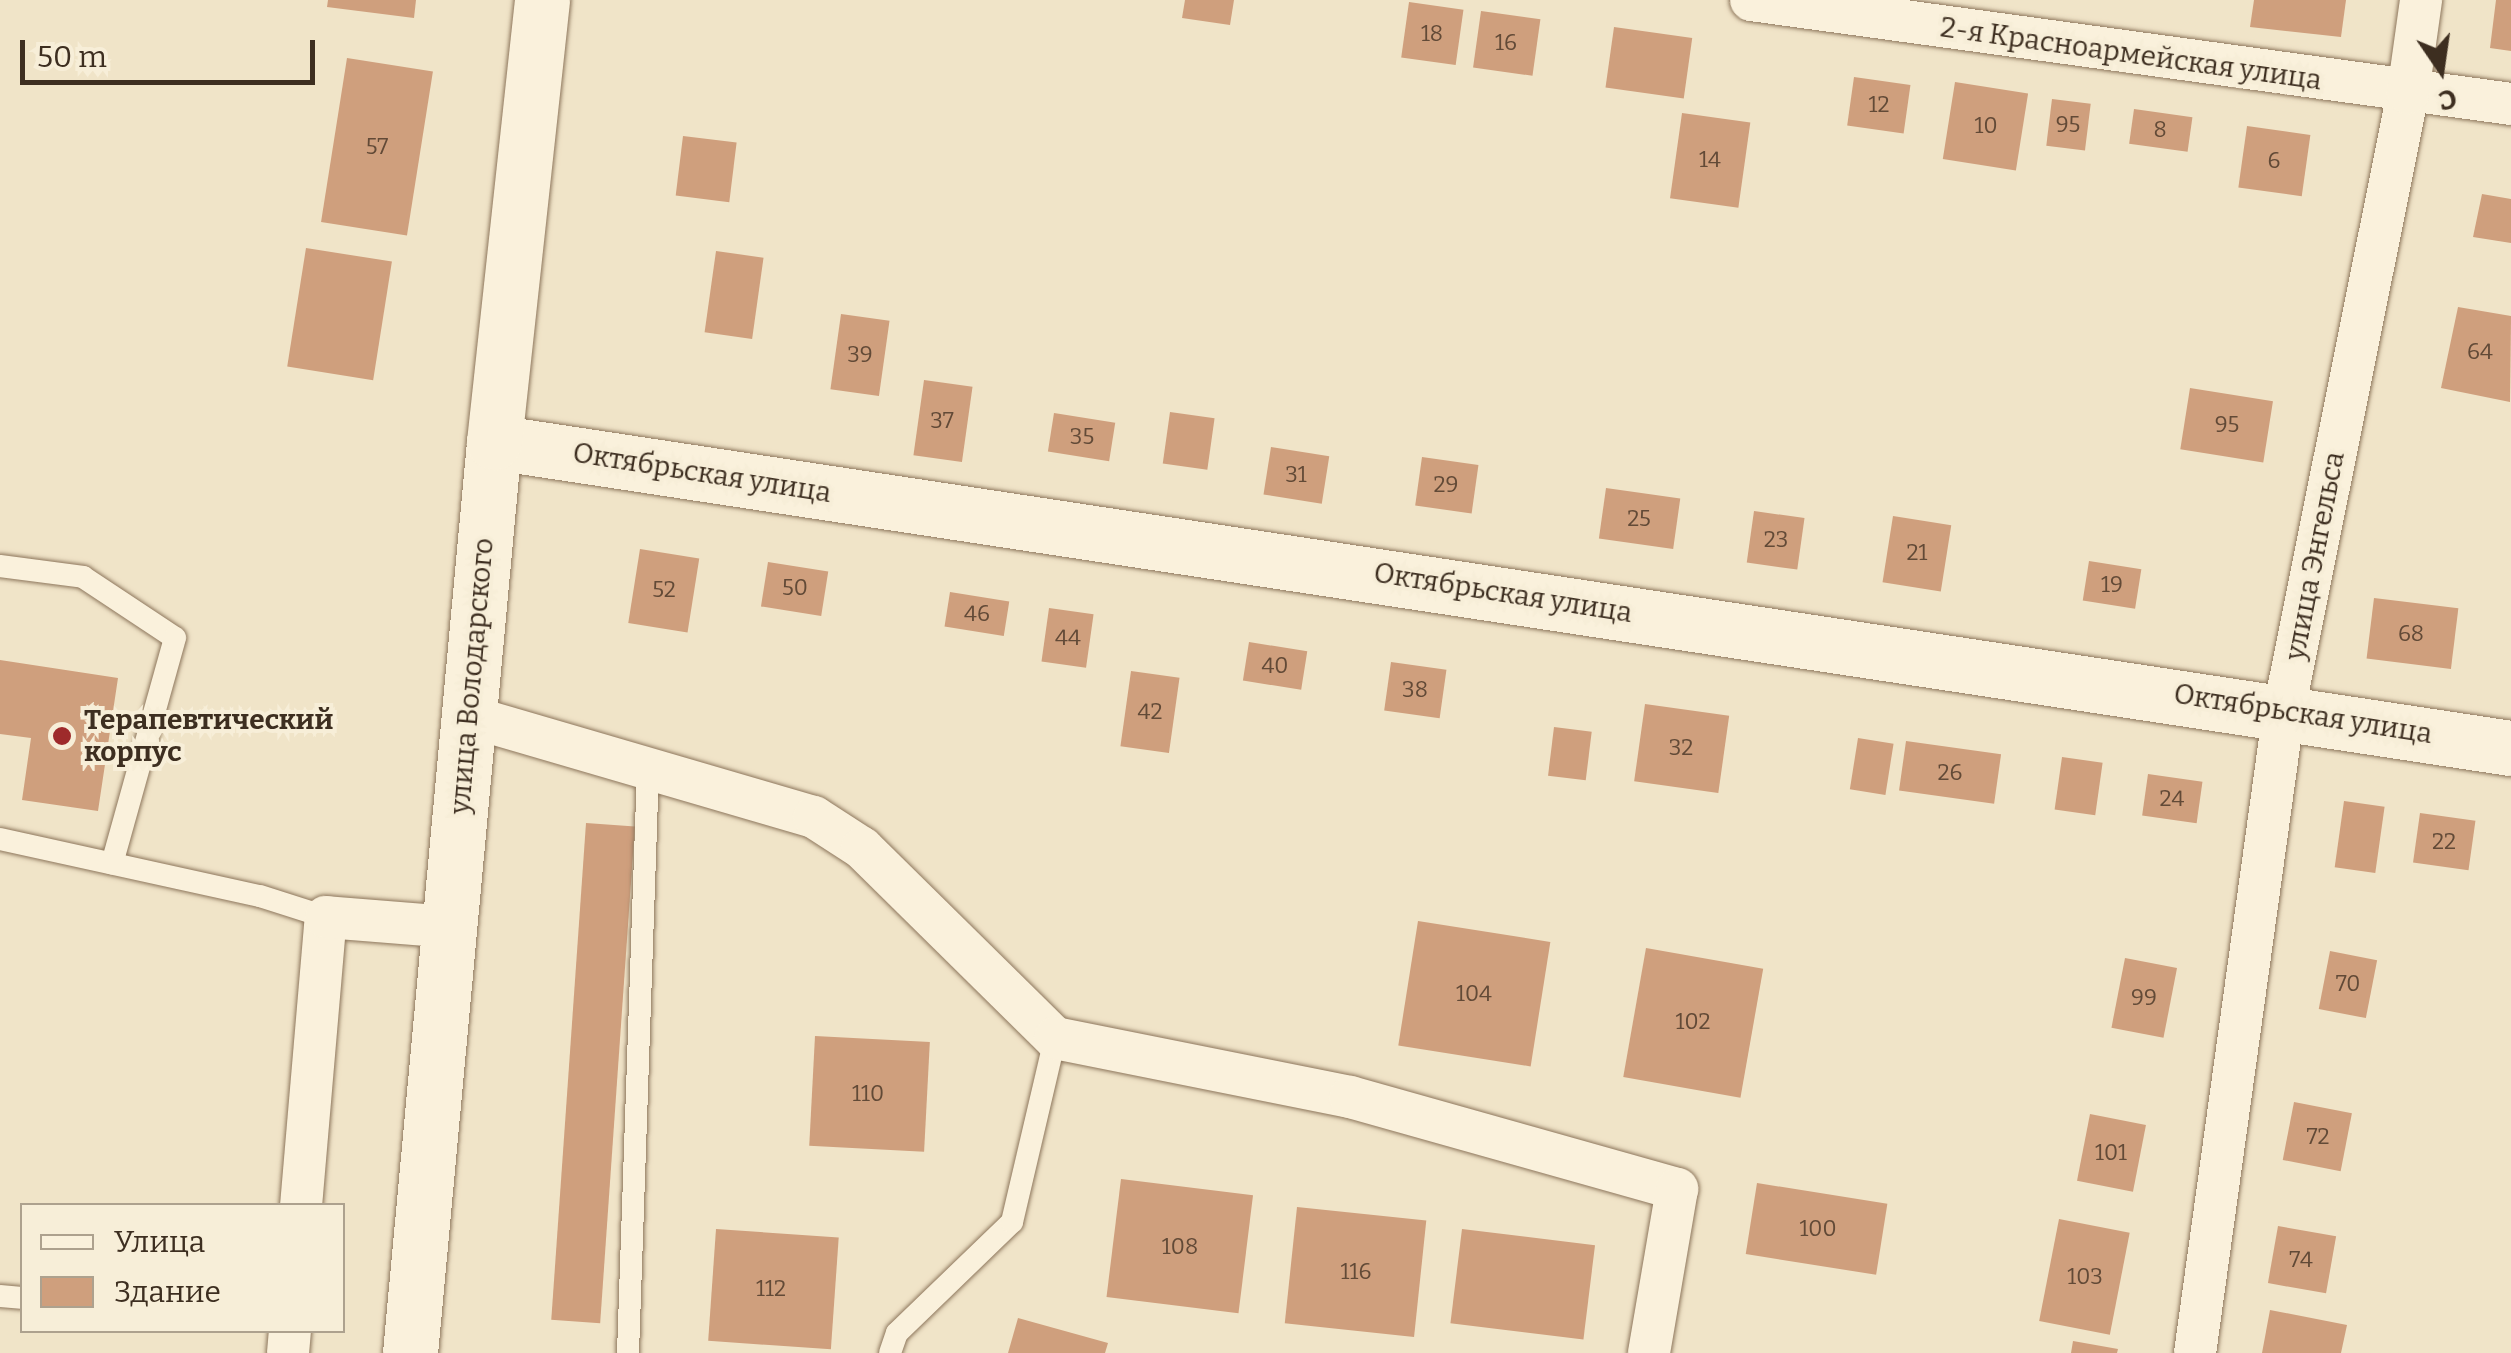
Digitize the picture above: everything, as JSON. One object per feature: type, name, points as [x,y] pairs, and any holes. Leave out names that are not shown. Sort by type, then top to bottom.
[{"type":"street","name":"улица Володарского","points":[[410,1353],[494,442],[542,0]]},
{"type":"street","name":"2-я Красноармейская улица","points":[[1751,0],[1843,7],[2408,93],[2511,104]]},
{"type":"street","name":"улица Энгельса","points":[[2195,1353],[2284,710],[2408,93],[2420,0]]},
{"type":"street","name":"Октябрьская улица","points":[[494,442],[2284,710],[2511,748]]},
{"type":"street","points":[[468,716],[814,817],[846,838],[1055,1038],[1350,1097],[1677,1189],[1649,1353]]},
{"type":"street","points":[[301,1203],[326,917],[450,927]]},
{"type":"lane","points":[[0,566],[83,577],[174,638],[112,863]]},
{"type":"lane","points":[[628,1353],[648,768]]},
{"type":"lane","points":[[0,839],[260,896],[326,917]]},
{"type":"lane","points":[[890,1353],[896,1333],[1012,1222],[1055,1038]]},
{"type":"building","points":[[328,0],[416,0],[414,18],[327,7]]},
{"type":"building","points":[[1185,0],[1234,0],[1230,25],[1182,18]]},
{"type":"building","points":[[2254,0],[2346,0],[2341,37],[2250,27]]},
{"type":"building","points":[[2496,0],[2511,0],[2511,51],[2490,48]]},
{"type":"building","points":[[1409,2],[1463,10],[1456,65],[1401,57]]},
{"type":"building","points":[[1481,11],[1540,19],[1532,76],[1473,67]]},
{"type":"building","points":[[1614,27],[1692,38],[1684,98],[1606,87]]},
{"type":"building","points":[[347,58],[433,72],[407,236],[321,222]]},
{"type":"building","points":[[1854,77],[1910,85],[1904,133],[1847,126]]},
{"type":"building","points":[[1955,82],[2028,94],[2016,171],[1943,159]]},
{"type":"building","points":[[2052,99],[2091,104],[2085,150],[2046,146]]},
{"type":"building","points":[[2134,109],[2192,117],[2188,152],[2129,144]]},
{"type":"building","points":[[1682,113],[1750,123],[1738,208],[1670,198]]},
{"type":"building","points":[[2247,126],[2310,135],[2302,196],[2238,187]]},
{"type":"building","points":[[683,136],[737,143],[729,202],[676,196]]},
{"type":"building","points":[[2482,194],[2511,199],[2511,243],[2473,237]]},
{"type":"building","points":[[306,248],[392,262],[373,380],[287,367]]},
{"type":"building","points":[[716,251],[764,258],[752,339],[705,332]]},
{"type":"building","points":[[2458,307],[2511,316],[2510,402],[2441,388]]},
{"type":"building","points":[[841,314],[890,321],[879,396],[830,389]]},
{"type":"building","points":[[924,380],[973,387],[962,462],[913,455]]},
{"type":"building","points":[[2190,388],[2273,401],[2263,462],[2180,449]]},
{"type":"building","points":[[1170,412],[1215,418],[1207,470],[1163,463]]},
{"type":"building","points":[[1054,413],[1115,423],[1109,461],[1048,452]]},
{"type":"building","points":[[1271,447],[1329,456],[1322,504],[1263,494]]},
{"type":"building","points":[[1422,457],[1478,465],[1472,513],[1415,506]]},
{"type":"building","points":[[1606,488],[1680,498],[1673,549],[1599,539]]},
{"type":"building","points":[[1754,511],[1805,518],[1797,570],[1747,562]]},
{"type":"building","points":[[1893,516],[1951,525],[1941,591],[1883,582]]},
{"type":"building","points":[[640,549],[699,558],[688,632],[628,623]]},
{"type":"building","points":[[2089,561],[2141,569],[2135,609],[2083,601]]},
{"type":"building","points":[[768,562],[828,572],[821,616],[761,606]]},
{"type":"building","points":[[950,592],[1009,601],[1004,636],[945,627]]},
{"type":"building","points":[[2374,598],[2458,608],[2451,669],[2367,659]]},
{"type":"building","points":[[1049,608],[1094,614],[1086,668],[1041,661]]},
{"type":"building","points":[[1249,642],[1307,651],[1301,690],[1243,681]]},
{"type":"building","name":"Терапевтический корпус","points":[[0,660],[118,678],[98,811],[22,800],[31,738],[0,734]]},
{"type":"building","points":[[1391,662],[1446,670],[1440,718],[1384,711]]},
{"type":"building","points":[[1131,671],[1180,678],[1169,753],[1120,746]]},
{"type":"building","points":[[1645,704],[1729,716],[1718,793],[1634,781]]},
{"type":"building","points":[[1554,727],[1592,732],[1586,780],[1548,776]]},
{"type":"building","points":[[1858,738],[1894,744],[1885,795],[1850,789]]},
{"type":"building","points":[[1906,741],[2001,754],[1994,804],[1899,791]]},
{"type":"building","points":[[2062,757],[2103,763],[2095,815],[2055,809]]},
{"type":"building","points":[[2148,774],[2202,782],[2197,823],[2142,816]]},
{"type":"building","points":[[2344,801],[2385,807],[2375,873],[2335,867]]},
{"type":"building","points":[[2420,813],[2475,821],[2468,870],[2413,863]]},
{"type":"building","points":[[586,823],[635,826],[600,1323],[551,1320]]},
{"type":"building","points":[[1418,921],[1550,942],[1531,1066],[1398,1045]]},
{"type":"building","points":[[1646,948],[1763,969],[1740,1098],[1623,1077]]},
{"type":"building","points":[[2330,951],[2377,960],[2366,1018],[2319,1009]]},
{"type":"building","points":[[2125,958],[2177,968],[2163,1038],[2111,1028]]},
{"type":"building","points":[[815,1036],[930,1042],[924,1152],[809,1146]]},
{"type":"building","points":[[2294,1102],[2352,1113],[2341,1171],[2283,1160]]},
{"type":"building","points":[[2090,1114],[2146,1125],[2133,1192],[2077,1181]]},
{"type":"building","points":[[1121,1179],[1253,1195],[1239,1313],[1106,1297]]},
{"type":"building","points":[[1757,1183],[1887,1204],[1876,1275],[1746,1254]]},
{"type":"building","points":[[1297,1207],[1426,1221],[1414,1337],[1285,1323]]},
{"type":"building","points":[[2059,1219],[2130,1233],[2110,1335],[2039,1321]]},
{"type":"building","points":[[2278,1226],[2336,1236],[2326,1293],[2268,1283]]},
{"type":"building","points":[[716,1229],[839,1238],[831,1349],[708,1341]]},
{"type":"building","points":[[1462,1229],[1595,1245],[1583,1340],[1450,1323]]},
{"type":"building","points":[[2270,1310],[2347,1325],[2341,1353],[2262,1353]]},
{"type":"building","points":[[1018,1318],[1108,1343],[1105,1353],[1008,1353]]},
{"type":"building","points":[[2073,1341],[2118,1349],[2117,1353],[2071,1353]]},
{"type":"place","name":"Терапевтический корпус","points":[[62,736]]}]
